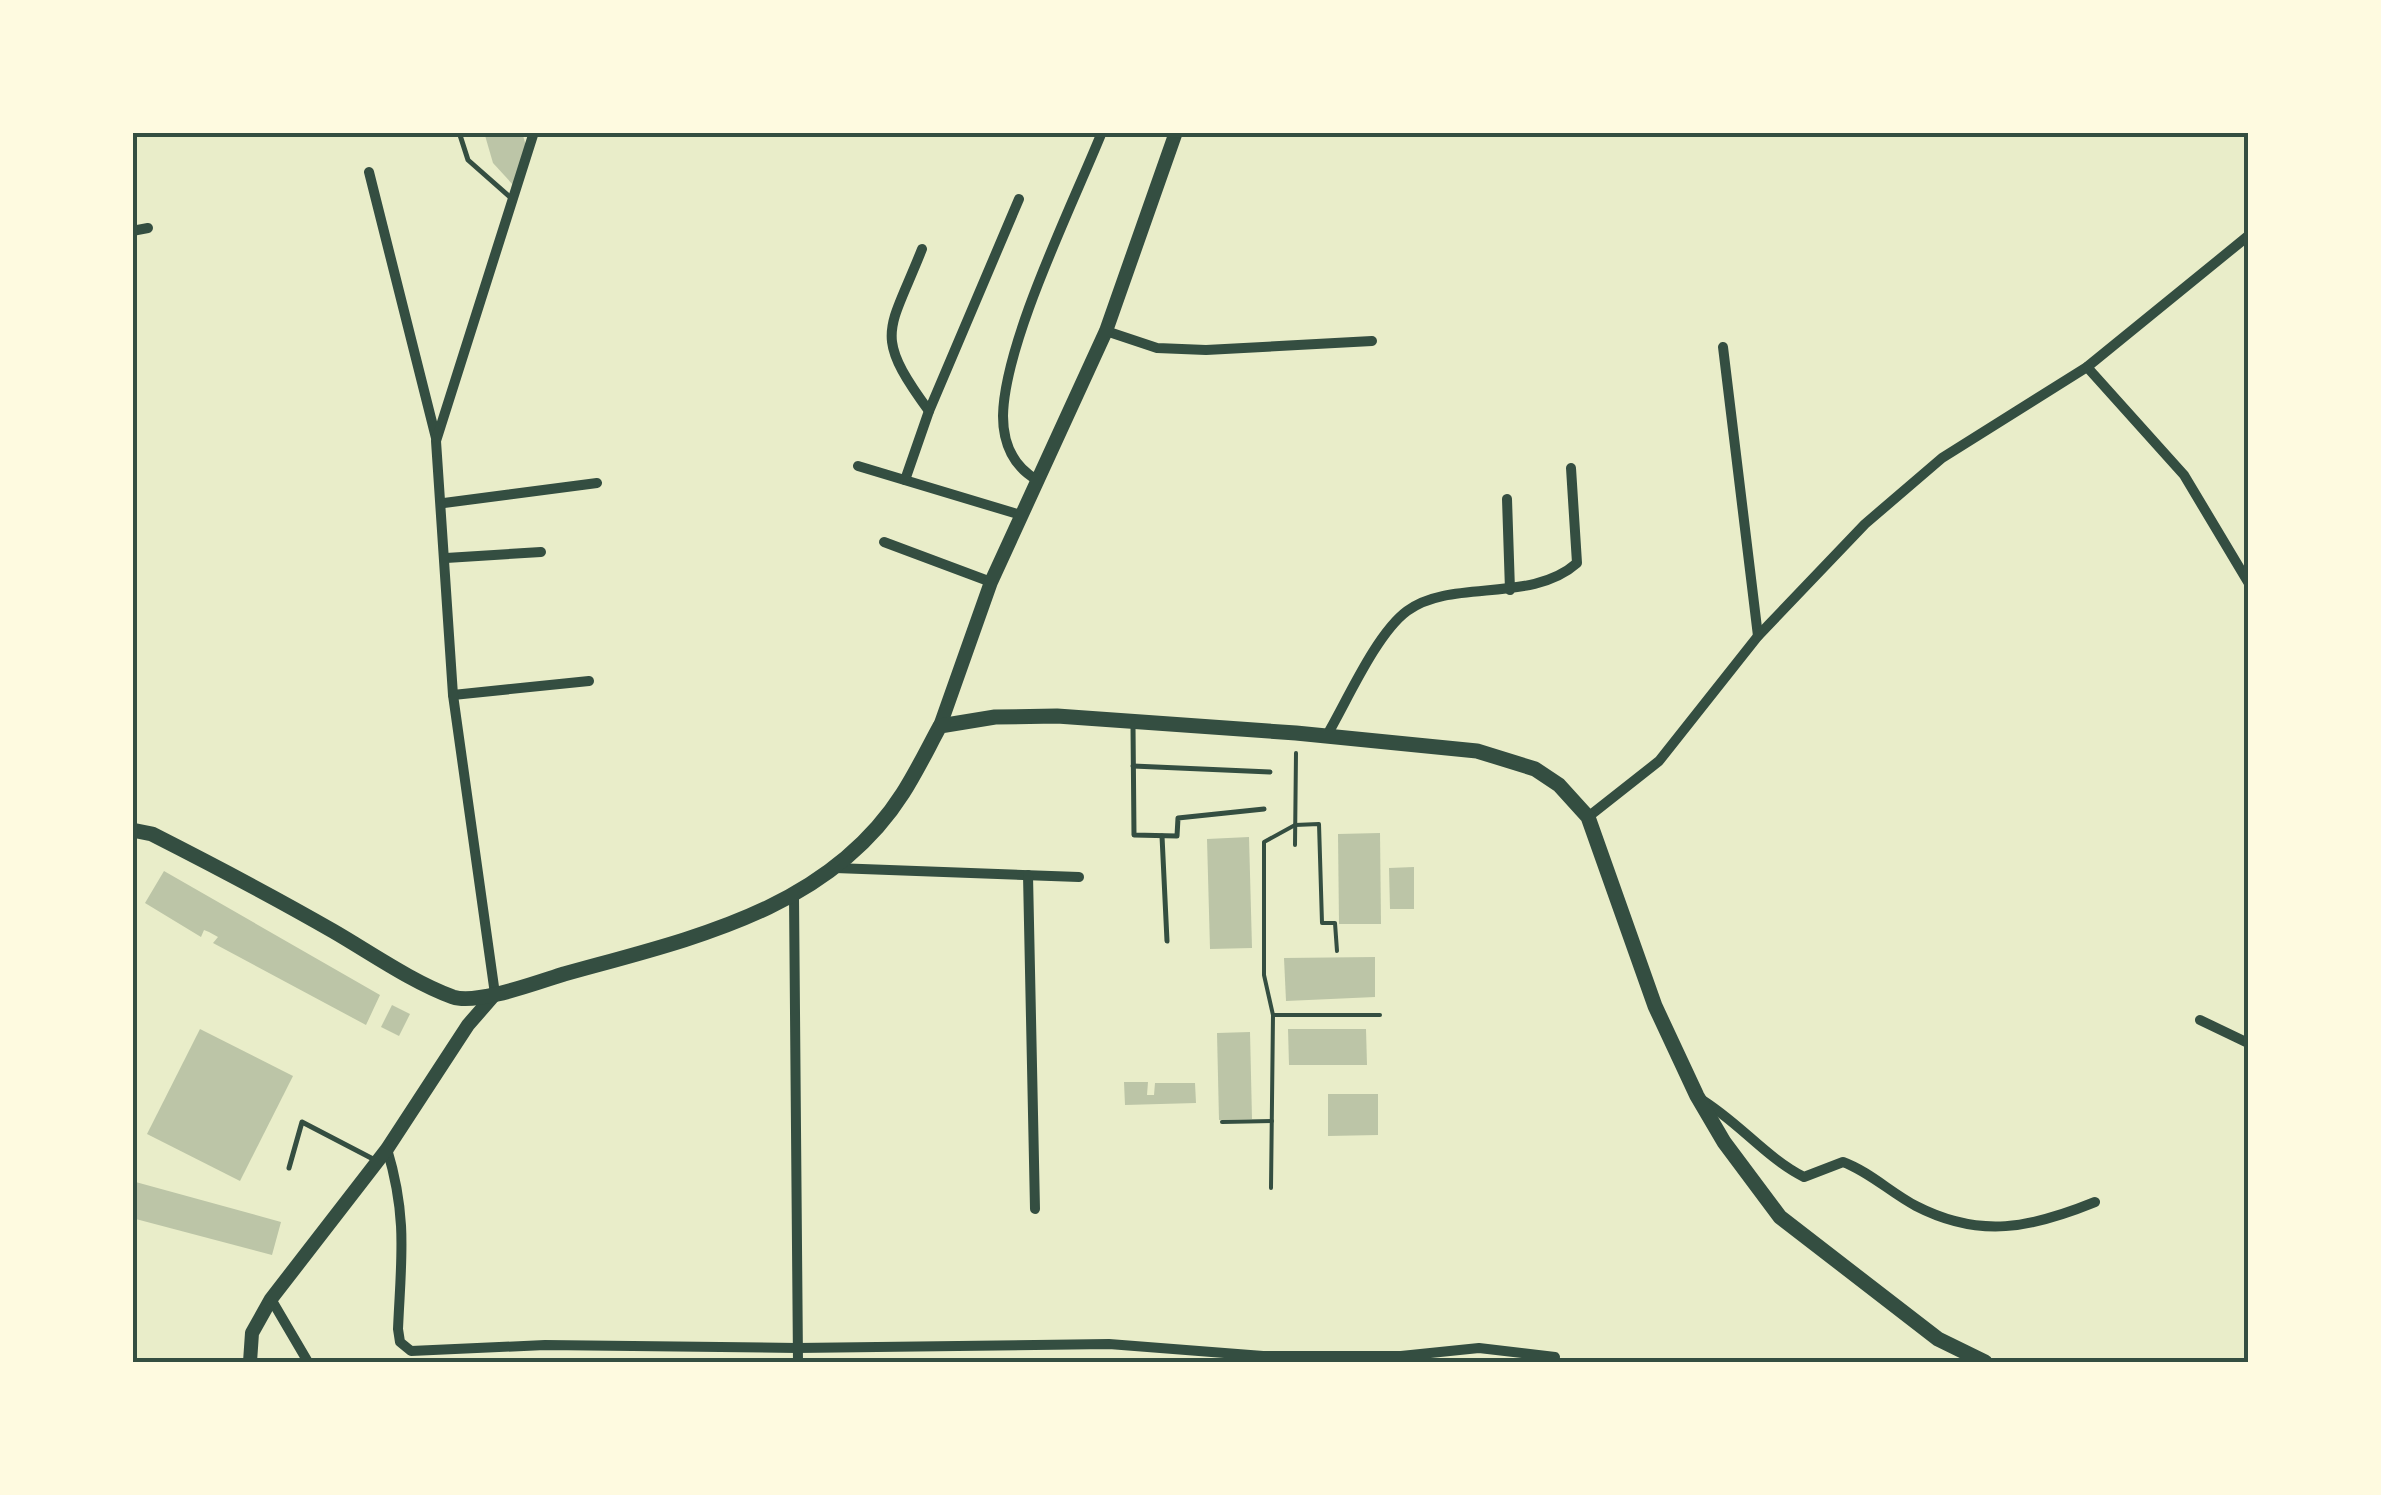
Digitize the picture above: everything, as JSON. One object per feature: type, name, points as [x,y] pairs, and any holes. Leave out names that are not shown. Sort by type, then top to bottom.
[{"type":"main road","points":[[132,830],[152,834],[272,896],[457,998],[496,994],[690,939],[761,914],[794,896],[835,868],[902,795],[940,726],[995,716],[1132,722],[1327,735],[1477,751],[1508,759],[1560,784],[1588,816],[1655,1006],[1696,1096],[1724,1142],[1780,1216],[1938,1339],[1985,1362]]},
{"type":"street","points":[[436,441],[534,132]]},
{"type":"street","points":[[1037,480],[1020,470],[1012,456],[1003,418],[1010,372],[1102,132]]},
{"type":"street","points":[[940,726],[991,582],[1106,331],[1176,132]]},
{"type":"street","points":[[250,1362],[252,1334],[270,1299],[387,1149],[468,1025],[496,994],[454,695],[444,503],[436,441],[369,172]]},
{"type":"street","points":[[904,480],[928,411],[1019,198]]},
{"type":"street","points":[[132,231],[148,228]]},
{"type":"street","points":[[1588,816],[1659,761],[1758,636],[1865,524],[1942,458],[2088,367],[2248,236]]},
{"type":"street","points":[[922,249],[891,328],[890,349],[896,367],[928,411]]},
{"type":"street","points":[[1106,331],[1157,348],[1206,350],[1372,341]]},
{"type":"street","points":[[1724,347],[1758,636]]},
{"type":"street","points":[[2088,367],[2184,475],[2248,582]]},
{"type":"street","points":[[858,466],[1021,515]]},
{"type":"street","points":[[1327,735],[1392,627],[1406,612],[1426,601],[1510,590],[1567,572],[1577,563],[1571,468]]},
{"type":"street","points":[[444,503],[597,483]]},
{"type":"street","points":[[1506,498],[1510,590]]},
{"type":"street","points":[[884,542],[991,582]]},
{"type":"street","points":[[446,558],[541,552]]},
{"type":"street","points":[[454,695],[589,682]]},
{"type":"street","points":[[835,868],[1079,877]]},
{"type":"street","points":[[1028,875],[1035,1209]]},
{"type":"street","points":[[794,896],[798,1362]]},
{"type":"street","points":[[2200,1020],[2248,1043]]},
{"type":"street","points":[[1696,1096],[1733,1118],[1787,1169],[1804,1177],[1843,1162],[1915,1206],[1956,1223],[2006,1230],[2041,1224],[2095,1202]]},
{"type":"street","points":[[387,1149],[400,1190],[405,1231],[398,1330],[406,1349],[1109,1344],[1268,1359],[1401,1356],[1480,1348],[1555,1357]]},
{"type":"street","points":[[270,1299],[308,1362]]},
{"type":"lane","points":[[459,132],[468,160],[511,198]]},
{"type":"lane","points":[[1132,722],[1134,835],[1177,836],[1178,818],[1264,809]]},
{"type":"lane","points":[[1134,766],[1270,772]]},
{"type":"lane","points":[[1162,836],[1167,941]]},
{"type":"lane","points":[[289,1168],[302,1122],[377,1162]]},
{"type":"path","points":[[1295,845],[1296,733]]},
{"type":"path","points":[[1271,1188],[1272,1015],[1264,976],[1264,842],[1295,824],[1319,824],[1322,923],[1336,923],[1337,951]]},
{"type":"path","points":[[1272,1015],[1380,1014]]},
{"type":"path","points":[[1222,1122],[1272,1121]]},
{"type":"building","points":[[484,132],[522,132],[526,146],[514,186],[493,163]]},
{"type":"building","points":[[1380,833],[1381,924],[1339,924],[1338,834]]},
{"type":"building","points":[[1249,837],[1252,948],[1210,949],[1207,839]]},
{"type":"building","points":[[1414,867],[1414,909],[1390,909],[1389,868]]},
{"type":"building","points":[[164,871],[380,995],[366,1025],[213,943],[218,937],[209,932],[204,930],[201,937],[145,903]]},
{"type":"building","points":[[1375,957],[1375,997],[1286,1001],[1284,958]]},
{"type":"building","points":[[392,1005],[410,1014],[399,1036],[381,1027]]},
{"type":"building","points":[[200,1029],[293,1076],[240,1181],[147,1134]]},
{"type":"building","points":[[1288,1029],[1366,1029],[1367,1065],[1289,1065]]},
{"type":"building","points":[[1250,1032],[1252,1119],[1219,1120],[1217,1033]]},
{"type":"building","points":[[1124,1082],[1148,1082],[1147,1095],[1154,1095],[1155,1083],[1195,1083],[1196,1103],[1125,1105]]},
{"type":"building","points":[[1328,1094],[1378,1094],[1378,1135],[1328,1136]]},
{"type":"building","points":[[132,1181],[281,1222],[272,1255],[132,1218]]}]
